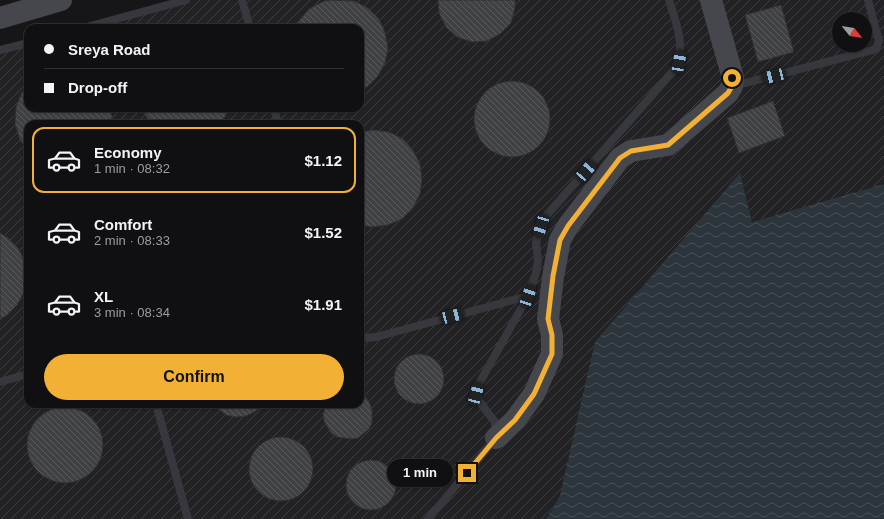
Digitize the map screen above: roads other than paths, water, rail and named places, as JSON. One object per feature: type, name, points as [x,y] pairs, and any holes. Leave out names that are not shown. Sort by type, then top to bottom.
[{"type":"street","points":[[0,18],[35,4],[61,0]]},
{"type":"street","points":[[496,438],[515,420],[534,394],[552,354],[552,335],[548,319],[553,276],[560,240],[568,226],[620,158],[631,151],[668,145],[728,93],[732,86],[730,67],[711,0]]},
{"type":"lane","points":[[97,24],[186,0]]},
{"type":"lane","points":[[242,0],[249,24]]},
{"type":"lane","points":[[428,519],[496,438],[495,422],[479,401],[476,394],[480,382],[528,296],[536,273],[538,260],[536,243],[541,226],[546,216],[674,70],[679,62],[681,51],[677,28],[669,0]]},
{"type":"lane","points":[[732,86],[873,50],[877,47],[879,41],[868,0]]},
{"type":"lane","points":[[0,50],[24,44]]},
{"type":"lane","points":[[364,338],[376,337],[528,296]]},
{"type":"lane","points":[[0,382],[24,375]]},
{"type":"lane","points":[[157,408],[188,519]]},
{"type":"water","points":[[740,173],[752,222],[884,184],[884,519],[546,519],[560,495],[595,342]]}]
